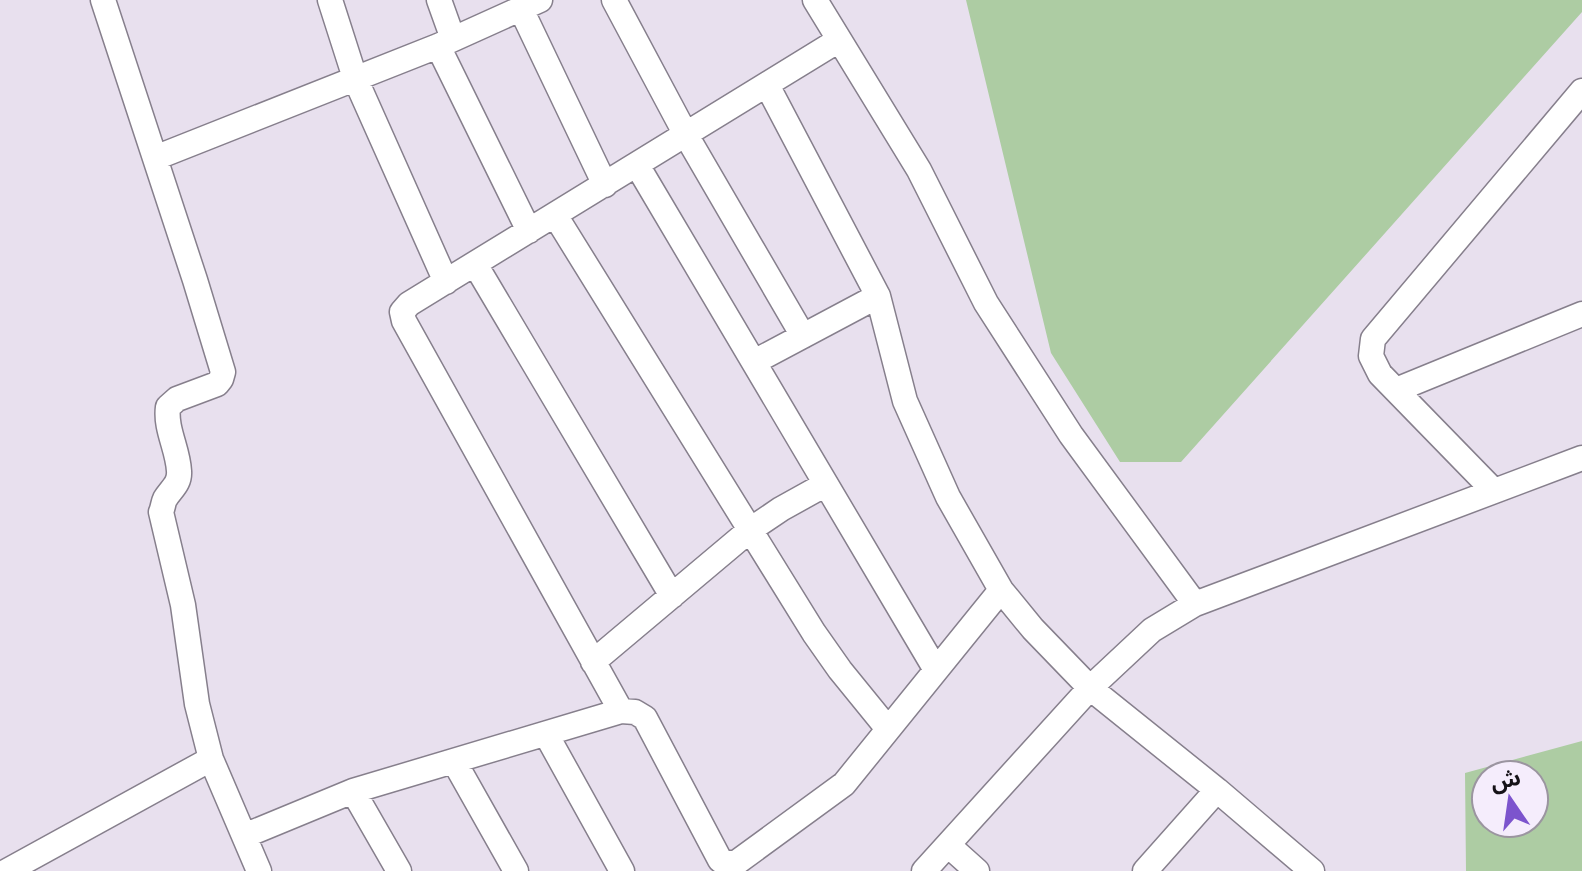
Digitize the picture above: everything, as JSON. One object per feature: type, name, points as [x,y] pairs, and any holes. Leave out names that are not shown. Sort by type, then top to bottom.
[{"type":"street","points":[[103,0],[223,372],[217,384],[177,399],[168,407],[167,418],[179,479],[165,499],[161,512],[183,605],[197,704],[211,759],[256,870]]},
{"type":"street","points":[[330,0],[355,78],[446,282]]},
{"type":"street","points":[[439,0],[446,42],[529,231]]},
{"type":"street","points":[[614,0],[686,135],[803,336]]},
{"type":"street","points":[[815,0],[919,170],[986,303],[1071,435],[1195,604]]},
{"type":"street","points":[[155,158],[446,42],[530,4],[605,185]]},
{"type":"street","points":[[621,711],[404,321],[402,312],[409,304],[839,40]]},
{"type":"street","points":[[767,85],[878,296],[905,401],[948,497],[1001,590],[1033,629],[1090,688],[1217,790],[1303,868]]},
{"type":"street","points":[[1494,491],[1380,374],[1371,356],[1373,339],[1577,106]]},
{"type":"street","points":[[637,165],[936,670]]},
{"type":"street","points":[[555,215],[814,633],[888,729]]},
{"type":"street","points":[[475,264],[672,596]]},
{"type":"street","points":[[754,362],[878,296]]},
{"type":"street","points":[[1396,390],[1582,314]]},
{"type":"street","points":[[924,871],[1090,688],[1152,630],[1195,604],[1582,458]]},
{"type":"street","points":[[593,662],[750,530],[826,484]]},
{"type":"street","points":[[244,836],[353,791],[621,711],[635,712],[645,718],[720,860],[736,863],[844,784],[1001,590]]},
{"type":"street","points":[[546,734],[622,871]]},
{"type":"street","points":[[7,871],[211,759]]},
{"type":"street","points":[[454,761],[516,871]]},
{"type":"street","points":[[1145,871],[1217,790]]},
{"type":"street","points":[[353,791],[399,871]]},
{"type":"street","points":[[948,845],[977,871]]},
{"type":"green space","points":[[966,0],[1582,0],[1582,12],[1181,462],[1120,462],[1051,353]]},
{"type":"green space","points":[[1582,741],[1582,871],[1466,871],[1465,773],[1470,772],[1470,839],[1550,839],[1550,759],[1516,759]]}]
